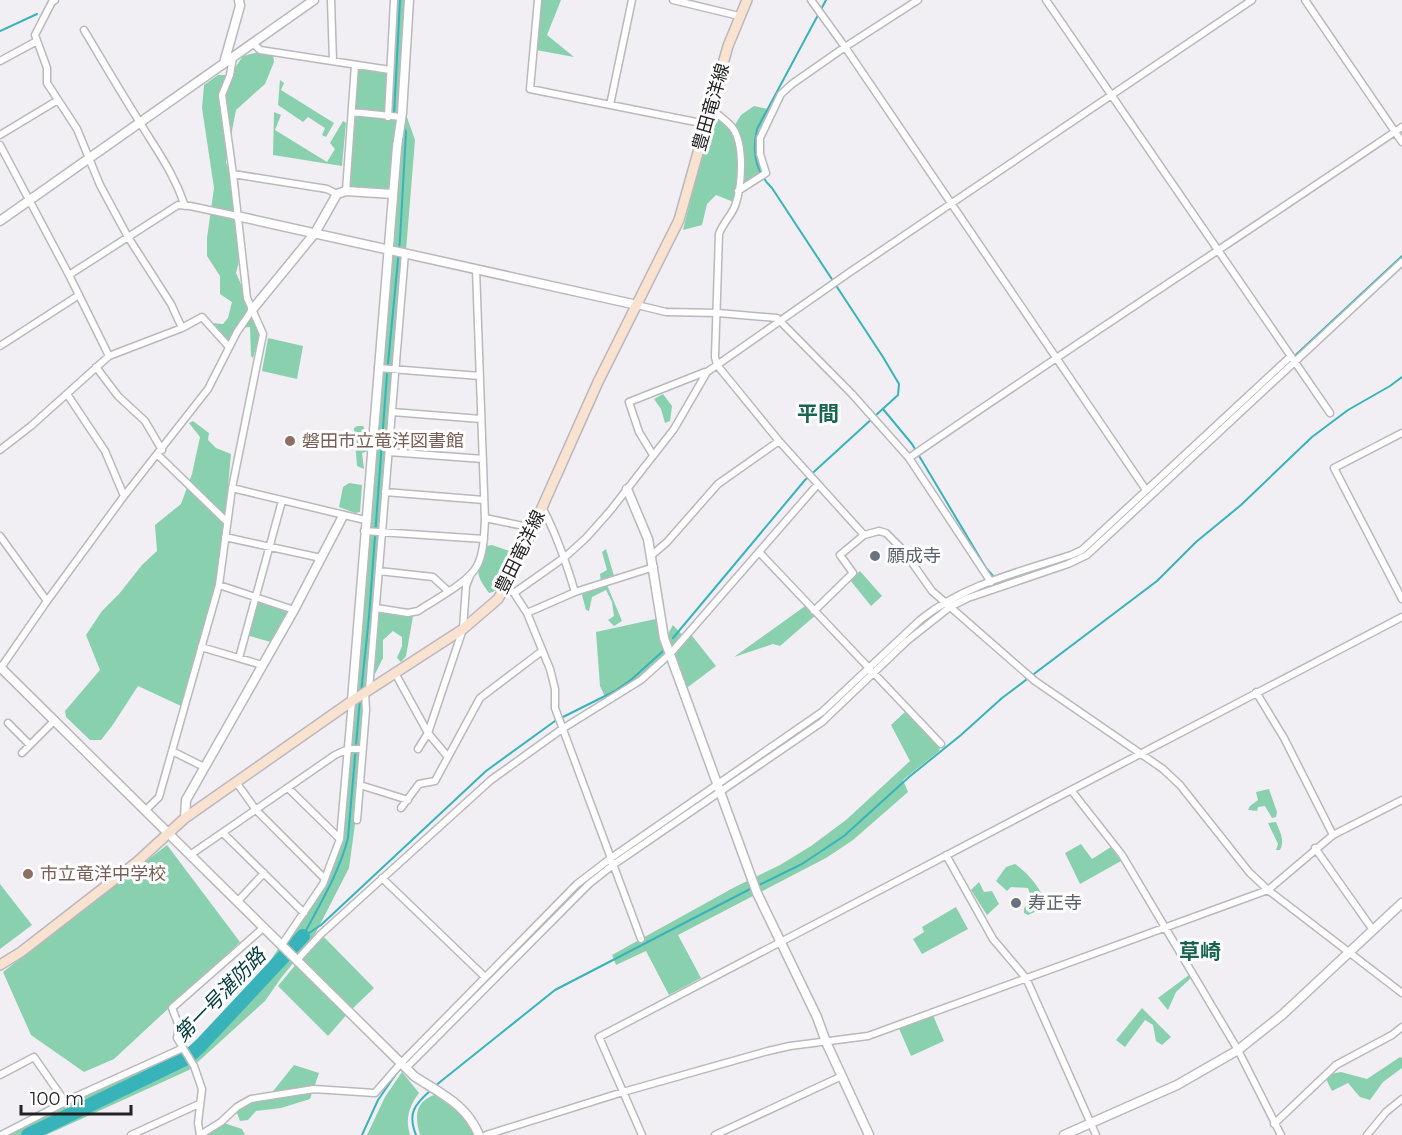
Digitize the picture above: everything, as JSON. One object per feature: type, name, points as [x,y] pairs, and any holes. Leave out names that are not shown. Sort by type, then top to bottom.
[{"type":"main road","name":"豊田竜洋線","points":[[0,965],[21,952],[92,897],[136,862],[185,818],[352,701],[463,629],[498,599],[505,589],[598,382],[679,220],[730,38],[747,0]]},
{"type":"street","points":[[224,63],[240,6],[239,0]]},
{"type":"street","points":[[0,221],[314,0]]},
{"type":"street","points":[[331,0],[333,61]]},
{"type":"street","points":[[388,117],[394,0]]},
{"type":"street","points":[[281,946],[325,879],[340,839],[409,0]]},
{"type":"street","points":[[538,0],[530,89],[706,124]]},
{"type":"street","points":[[610,105],[632,0]]},
{"type":"street","points":[[673,0],[739,16]]},
{"type":"street","points":[[811,0],[1146,490]]},
{"type":"street","points":[[738,191],[766,173],[760,154],[760,138],[781,94],[845,47],[918,0]]},
{"type":"street","points":[[1046,0],[1330,413]]},
{"type":"street","points":[[653,455],[639,432],[629,402],[707,372],[1252,0]]},
{"type":"street","points":[[1305,0],[1402,142]]},
{"type":"street","points":[[53,1],[35,35],[47,68],[47,83],[77,129],[89,159],[128,237],[171,304],[182,328]]},
{"type":"street","points":[[84,30],[140,123],[164,158],[185,206]]},
{"type":"street","points":[[0,61],[37,41]]},
{"type":"street","points":[[253,43],[260,51],[390,70]]},
{"type":"street","points":[[146,810],[159,797],[219,585],[226,521],[263,334],[247,298],[222,95],[230,75],[233,57]]},
{"type":"street","points":[[355,64],[352,112],[341,192],[315,233],[252,310],[237,332],[208,389],[124,496],[0,668],[403,1066],[464,1110],[472,1119],[479,1135]]},
{"type":"street","points":[[0,135],[58,100]]},
{"type":"street","points":[[710,108],[732,126],[741,177],[732,212],[724,222],[719,234],[715,357],[717,365],[779,441],[864,535]]},
{"type":"street","points":[[352,112],[401,117]]},
{"type":"street","points":[[909,458],[1054,358],[1218,252],[1402,127]]},
{"type":"street","points":[[0,145],[109,356]]},
{"type":"street","points":[[233,174],[341,192],[393,194]]},
{"type":"street","points":[[69,275],[178,206],[185,206],[666,312],[718,313],[777,318],[852,394],[909,458],[991,582]]},
{"type":"street","points":[[357,820],[405,253]]},
{"type":"street","points":[[263,928],[172,1008],[179,1026],[177,1038],[194,1066],[202,1089],[198,1123],[200,1135],[251,1099],[314,1089],[375,1093],[574,897],[613,865],[822,712],[920,620],[944,602],[969,590],[1071,555],[1082,549],[1402,262]]},
{"type":"street","points":[[418,748],[428,733],[463,629],[466,586],[478,565],[484,539],[476,269]]},
{"type":"street","points":[[0,346],[79,296]]},
{"type":"street","points":[[0,450],[32,426],[109,356],[182,328],[202,317],[229,347]]},
{"type":"street","points":[[403,1066],[485,977],[577,884],[611,858],[822,722],[926,625],[950,607],[968,598],[1068,564],[1087,555],[1293,359]]},
{"type":"street","points":[[96,367],[118,396],[145,421],[160,452],[226,521]]},
{"type":"street","points":[[378,369],[480,376]]},
{"type":"street","points":[[514,593],[565,557],[586,538],[674,429],[707,372]]},
{"type":"street","points":[[67,394],[105,452],[124,496]]},
{"type":"street","points":[[392,412],[481,419]]},
{"type":"street","points":[[1402,433],[1334,468],[1402,598]]},
{"type":"street","points":[[652,555],[667,542],[718,484],[779,441]]},
{"type":"street","points":[[389,452],[483,459]]},
{"type":"street","points":[[297,960],[321,934],[491,780],[562,729],[641,680],[670,653],[818,484]]},
{"type":"street","points":[[232,488],[365,520]]},
{"type":"street","points":[[627,489],[642,522],[652,555],[664,638],[757,893],[817,1017],[826,1042],[869,1135]]},
{"type":"street","points":[[385,492],[484,500]]},
{"type":"street","points":[[240,658],[282,501]]},
{"type":"street","points":[[542,507],[565,557],[575,592]]},
{"type":"street","points":[[185,818],[186,800],[294,610],[343,516]]},
{"type":"street","points":[[485,518],[533,528]]},
{"type":"street","points":[[364,531],[484,539]]},
{"type":"street","points":[[814,611],[853,573],[840,555],[864,535],[879,531],[886,534],[903,550],[923,581],[944,602],[1035,681],[1164,769],[1180,784],[1249,872],[1268,890],[1399,991],[1402,983]]},
{"type":"street","points":[[0,536],[47,601]]},
{"type":"street","points":[[225,537],[321,558]]},
{"type":"street","points":[[759,552],[940,744]]},
{"type":"street","points":[[526,613],[575,592],[654,567]]},
{"type":"street","points":[[379,571],[433,576],[448,591]]},
{"type":"street","points":[[376,608],[408,613],[418,611],[471,575]]},
{"type":"street","points":[[219,585],[294,610]]},
{"type":"street","points":[[505,589],[514,593],[526,613],[550,669],[555,689],[555,708],[562,729],[641,939]]},
{"type":"street","points":[[642,1135],[599,1037],[1402,616]]},
{"type":"street","points":[[201,647],[262,664]]},
{"type":"street","points":[[401,807],[419,784],[435,781],[480,698],[542,651]]},
{"type":"street","points":[[395,673],[428,733],[448,757]]},
{"type":"street","points":[[1256,692],[1284,738],[1333,835]]},
{"type":"street","points":[[22,753],[55,720]]},
{"type":"street","points":[[8,723],[30,745]]},
{"type":"street","points":[[190,855],[348,749],[363,749]]},
{"type":"street","points":[[172,751],[204,767]]},
{"type":"street","points":[[236,782],[256,810],[325,879]]},
{"type":"street","points":[[360,785],[408,800]]},
{"type":"street","points":[[288,788],[340,839]]},
{"type":"street","points":[[1071,790],[1122,855],[1238,1050],[1281,1135]]},
{"type":"street","points":[[486,1135],[623,1092],[790,1046],[868,1035],[1268,890],[1333,835],[1402,800]]},
{"type":"street","points":[[223,833],[304,913]]},
{"type":"street","points":[[1315,848],[1373,930]]},
{"type":"street","points":[[946,855],[993,939],[1026,978],[1096,1135]]},
{"type":"street","points":[[237,902],[264,873]]},
{"type":"street","points":[[382,878],[485,977]]},
{"type":"street","points":[[1064,1135],[1177,1085],[1238,1050],[1282,1015],[1402,903]]},
{"type":"street","points":[[1274,1124],[1336,1065],[1392,1035],[1402,1027]]},
{"type":"street","points":[[1,1135],[183,1049]]},
{"type":"street","points":[[0,1075],[34,1058],[66,1103]]},
{"type":"street","points":[[716,1135],[842,1076]]},
{"type":"street","points":[[1367,1135],[1402,1099]]},
{"type":"street","points":[[131,1135],[199,1104]]},
{"type":"green space","points":[[394,0],[408,0],[402,103],[415,140],[376,618],[381,612],[413,616],[406,656],[401,662],[397,658],[402,646],[402,637],[393,631],[383,640],[383,658],[374,676],[373,656],[366,701],[360,788],[349,868],[312,940],[265,1001],[189,1070],[46,1135],[4,1135],[48,1112],[184,1050],[196,1042],[244,996],[267,966],[328,872],[340,835],[393,195],[346,191],[358,68],[388,72]]},
{"type":"green space","points":[[539,0],[561,0],[547,35],[574,57],[536,50]]},
{"type":"green space","points":[[259,52],[273,54],[274,62],[265,84],[236,110],[226,162],[234,184],[241,253],[236,273],[261,330],[253,358],[250,327],[237,328],[228,344],[211,323],[223,324],[228,318],[232,302],[220,294],[220,276],[207,256],[207,238],[214,188],[202,108],[204,85],[218,75],[230,75],[243,56]]},
{"type":"green space","points":[[280,80],[284,83],[281,90],[334,123],[326,137],[322,135],[325,128],[308,117],[303,122],[278,105]]},
{"type":"green space","points":[[754,106],[772,110],[759,145],[766,171],[738,191],[736,203],[716,195],[707,204],[702,225],[683,230],[691,198],[691,182],[699,167],[714,120],[722,118],[733,128],[741,115]]},
{"type":"green space","points":[[274,112],[281,115],[275,130],[327,162],[335,149],[330,143],[343,121],[346,123],[342,166],[273,155]]},
{"type":"green space","points":[[268,338],[303,346],[297,379],[262,371]]},
{"type":"green space","points":[[663,394],[672,406],[670,421],[665,423],[661,409],[654,399]]},
{"type":"green space","points":[[193,421],[209,433],[208,440],[216,448],[231,454],[219,585],[189,689],[181,706],[138,686],[101,740],[90,740],[66,717],[65,711],[100,670],[86,635],[102,611],[157,551],[155,525],[181,504],[192,474],[200,437],[189,423]]},
{"type":"green space","points":[[363,426],[366,432],[368,451],[362,453],[364,469],[357,466],[354,428]]},
{"type":"green space","points":[[349,483],[362,485],[360,512],[355,513],[339,507],[343,487]]},
{"type":"green space","points":[[492,545],[512,552],[518,562],[503,585],[489,593],[478,571],[486,546]]},
{"type":"green space","points":[[606,549],[614,576],[601,582],[600,574],[607,570],[602,552]]},
{"type":"green space","points":[[860,571],[882,596],[871,606],[850,580]]},
{"type":"green space","points":[[607,585],[622,621],[614,626],[608,620],[614,616],[612,602],[606,590],[592,597],[589,611],[586,610],[582,595]]},
{"type":"green space","points":[[259,598],[294,610],[274,643],[246,635]]},
{"type":"green space","points":[[808,604],[817,614],[780,646],[773,644],[734,657]]},
{"type":"green space","points":[[660,618],[665,639],[673,625],[684,637],[689,632],[716,666],[684,690],[671,653],[641,680],[607,701],[600,686],[596,632]]},
{"type":"green space","points":[[906,711],[941,744],[939,751],[903,780],[908,792],[853,840],[826,858],[678,935],[701,978],[669,995],[646,951],[616,965],[612,955],[733,888],[780,865],[846,820],[910,761],[891,725]]},
{"type":"green space","points":[[1269,789],[1277,812],[1276,817],[1272,818],[1265,806],[1258,807],[1257,811],[1248,810],[1258,800],[1256,792]]},
{"type":"green space","points":[[1276,822],[1282,839],[1280,850],[1276,850],[1278,844],[1268,823]]},
{"type":"green space","points":[[1081,844],[1092,859],[1111,847],[1121,861],[1080,884],[1065,853]]},
{"type":"green space","points":[[167,845],[240,942],[114,1059],[84,1072],[31,1035],[3,972]]},
{"type":"green space","points":[[1015,864],[1033,881],[1045,903],[1041,909],[1028,915],[1024,913],[1024,908],[1029,904],[1026,903],[1030,894],[1028,888],[1011,887],[1007,891],[996,881],[1006,867]]},
{"type":"green space","points":[[979,882],[984,892],[992,891],[999,904],[987,915],[971,890]]},
{"type":"green space","points":[[0,884],[32,925],[0,949]]},
{"type":"green space","points":[[956,907],[968,929],[922,954],[913,939],[924,932],[922,927]]},
{"type":"green space","points":[[321,934],[374,988],[328,1036],[278,986]]},
{"type":"green space","points":[[1189,975],[1191,978],[1176,992],[1168,1010],[1158,998]]},
{"type":"green space","points":[[1142,1008],[1171,1037],[1162,1045],[1156,1041],[1153,1025],[1145,1020],[1125,1047],[1116,1040]]},
{"type":"green space","points":[[932,1013],[944,1041],[911,1056],[897,1024]]},
{"type":"green space","points":[[1400,1057],[1402,1068],[1383,1082],[1370,1100],[1360,1097],[1348,1083],[1332,1091],[1324,1075],[1341,1072],[1367,1079]]},
{"type":"green space","points":[[294,1065],[319,1073],[310,1099],[281,1108],[256,1111],[248,1120],[240,1121],[235,1108],[270,1095]]},
{"type":"green space","points":[[402,1072],[419,1093],[409,1113],[410,1135],[367,1135],[385,1097]]},
{"type":"green space","points":[[434,1095],[464,1115],[474,1135],[420,1135],[417,1122],[419,1106]]},
{"type":"green space","points":[[221,1122],[242,1129],[245,1135],[200,1135]]},
{"type":"waterway","points":[[394,114],[400,0]]},
{"type":"waterway","points":[[673,638],[805,480],[898,395],[899,384],[883,357],[766,182],[756,161],[757,129],[826,0]]},
{"type":"waterway","points":[[0,31],[37,14]]},
{"type":"waterway","points":[[361,693],[400,239],[406,132],[404,128]]},
{"type":"waterway","points":[[1110,528],[1402,256]]},
{"type":"waterway","points":[[757,886],[802,864],[844,836],[1002,698],[1157,581],[1196,542],[1241,505],[1312,437],[1348,410],[1402,377]]},
{"type":"waterway","points":[[883,409],[912,444],[986,568],[1000,584]]},
{"type":"waterway","points":[[1045,569],[1078,555]]},
{"type":"waterway","points":[[957,599],[997,585]]},
{"type":"waterway","points":[[911,632],[947,605]]},
{"type":"waterway","points":[[306,935],[321,925],[486,771],[555,721],[615,691],[663,651]]},
{"type":"waterway","points":[[720,786],[824,715],[857,684]]},
{"type":"waterway","points":[[303,936],[334,876],[348,838],[360,699]]},
{"type":"waterway","points":[[576,889],[586,881]]},
{"type":"waterway","points":[[435,1086],[555,990],[752,888]]},
{"type":"waterway","name":"第一号湛防路","points":[[28,1135],[187,1058],[303,936]]},
{"type":"waterway","points":[[418,1049],[492,974]]},
{"type":"waterway","points":[[362,1135],[378,1100],[410,1058]]},
{"type":"waterway","points":[[416,1135],[412,1121],[414,1110],[431,1090]]},
{"type":"place","name":"磐田市立竜洋図書館","points":[[290,441]]},
{"type":"place","name":"願成寺","points":[[875,556]]},
{"type":"place","name":"市立竜洋中学校","points":[[28,874]]},
{"type":"place","name":"寿正寺","points":[[1016,903]]},
{"type":"district","name":"平間","points":[[818,414]]},
{"type":"district","name":"草崎","points":[[1200,952]]}]
